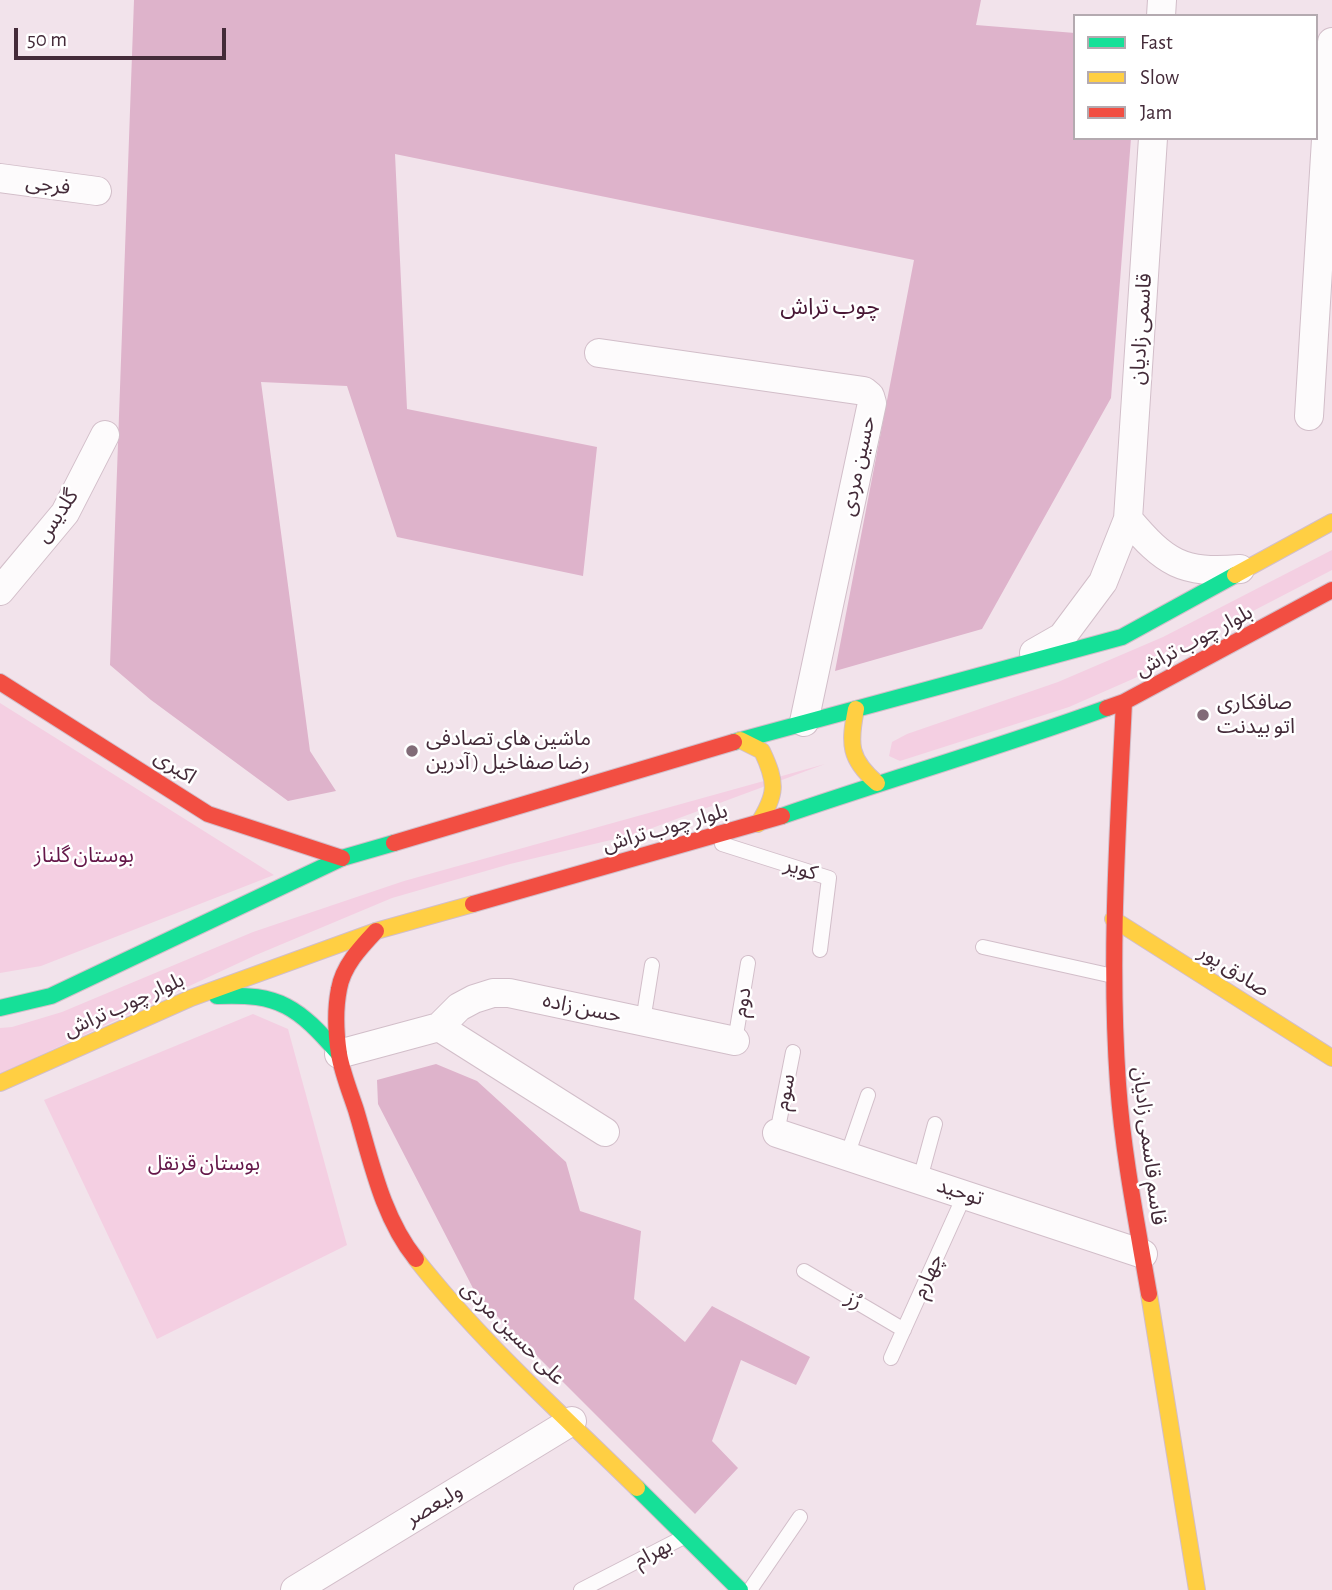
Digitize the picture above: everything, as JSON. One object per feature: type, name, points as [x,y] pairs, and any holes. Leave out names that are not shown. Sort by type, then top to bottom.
[{"type":"main road","name":"بلوار چوب‌ تراش","points":[[0,1008],[51,996],[342,858],[740,740],[1122,637],[1332,522]]},
{"type":"main road","name":"بلوار چوب‌ تراش","points":[[0,1083],[191,998],[376,930],[758,824],[877,783],[1022,739],[1124,702],[1332,590]]},
{"type":"main road","name":"اکبری","points":[[0,682],[208,814],[342,858]]},
{"type":"main road","name":"قاسم قاسمی زادیان","points":[[1124,702],[1113,919],[1121,1115],[1198,1590]]},
{"type":"main road","points":[[856,709],[851,730],[853,756],[860,770],[877,783]]},
{"type":"main road","points":[[740,740],[762,751],[774,782],[774,799],[758,824]]},
{"type":"main road","name":"صادق پور","points":[[1113,919],[1332,1058]]},
{"type":"main road","name":"علی حسین مردی","points":[[376,930],[347,967],[339,988],[339,1054],[379,1188],[410,1252],[437,1286],[495,1346],[740,1590]]},
{"type":"main road","name":"علی حسین مردی","points":[[191,998],[247,993],[272,999],[302,1014],[339,1054]]},
{"type":"street","points":[[1309,416],[1332,42]]},
{"type":"street","name":"قاسمی زادیان","points":[[1012,666],[1062,637],[1103,582],[1128,519],[1153,140]]},
{"type":"street","name":"فرجی","points":[[0,178],[97,191]]},
{"type":"street","name":"حسین مردی","points":[[599,353],[864,391],[870,396],[872,403],[804,722]]},
{"type":"street","name":"گلدیس","points":[[0,591],[65,513],[105,435]]},
{"type":"street","points":[[1128,519],[1153,548],[1179,564],[1208,572],[1244,569]]},
{"type":"street","name":"حسن زاده","points":[[339,1054],[439,1027],[459,1007],[493,993],[509,993],[735,1041]]},
{"type":"street","points":[[439,1027],[605,1132]]},
{"type":"street","name":"توحید","points":[[777,1133],[1143,1254]]},
{"type":"street","name":"ولیعصر","points":[[295,1590],[572,1421]]},
{"type":"lane","name":"کویر","points":[[704,838],[829,878],[820,950]]},
{"type":"lane","points":[[983,947],[1115,976]]},
{"type":"lane","name":"دوم","points":[[735,1041],[748,963]]},
{"type":"lane","points":[[643,1021],[652,965]]},
{"type":"lane","name":"سوم","points":[[777,1133],[793,1052]]},
{"type":"lane","points":[[848,1156],[868,1095]]},
{"type":"lane","points":[[920,1179],[935,1124]]},
{"type":"lane","name":"چهارم","points":[[891,1358],[965,1194]]},
{"type":"lane","name":"رُز","points":[[804,1270],[904,1330]]},
{"type":"lane","points":[[750,1590],[800,1517]]},
{"type":"lane","name":"بهرام","points":[[582,1590],[687,1536]]},
{"type":"green space","points":[[1332,550],[1332,570],[1224,626],[1135,678],[1069,707],[900,761],[889,756],[892,742],[907,734],[1058,682],[1163,637]]},
{"type":"green space","name":"بوستان گلناز","points":[[0,703],[274,875],[41,966],[0,973]]},
{"type":"green space","points":[[825,764],[636,834],[510,864],[392,898],[256,955],[0,1074],[0,1028],[62,1012],[253,932],[404,881]]},
{"type":"green space","name":"بوستان قرنقل","points":[[253,1014],[288,1029],[347,1245],[157,1339],[44,1100]]},
{"type":"shaded area","points":[[134,0],[981,0],[976,25],[1073,33],[1073,140],[1131,140],[1111,398],[982,629],[835,671],[914,260],[395,154],[407,409],[597,447],[583,576],[397,537],[347,386],[261,382],[310,751],[336,791],[288,801],[151,700],[110,665]]},
{"type":"shaded area","points":[[436,1064],[477,1081],[566,1162],[580,1211],[641,1231],[634,1299],[685,1342],[712,1306],[810,1357],[796,1385],[741,1360],[712,1441],[738,1468],[695,1514],[477,1296],[378,1104],[377,1080]]},
{"type":"traffic: fast","points":[[734,742],[1122,637],[1235,575]]},
{"type":"traffic: fast","points":[[782,816],[1107,708]]},
{"type":"traffic: fast","points":[[0,1008],[51,996],[342,858],[394,843]]},
{"type":"traffic: fast","points":[[217,996],[257,997],[286,1006],[312,1025],[339,1054]]},
{"type":"traffic: fast","points":[[637,1488],[740,1590]]},
{"type":"traffic: slow","points":[[1235,575],[1332,522]]},
{"type":"traffic: slow","points":[[856,709],[852,732],[853,750],[861,766],[877,783]]},
{"type":"traffic: slow","points":[[740,740],[762,751],[772,780],[772,796],[758,824]]},
{"type":"traffic: slow","points":[[0,1083],[191,998],[376,931],[473,904]]},
{"type":"traffic: slow","points":[[1113,919],[1332,1058]]},
{"type":"traffic: slow","points":[[416,1259],[467,1319],[637,1488]]},
{"type":"traffic: slow","points":[[1149,1294],[1197,1590]]},
{"type":"traffic: jam","points":[[1107,708],[1124,702],[1332,590]]},
{"type":"traffic: jam","points":[[0,682],[208,814],[342,858]]},
{"type":"traffic: jam","points":[[1124,702],[1115,893],[1115,1036],[1123,1136],[1149,1294]]},
{"type":"traffic: jam","points":[[394,843],[734,742]]},
{"type":"traffic: jam","points":[[473,904],[782,816]]},
{"type":"traffic: jam","points":[[376,931],[353,958],[341,981],[336,1013],[338,1046],[344,1075],[379,1188],[394,1225],[416,1259]]},
{"type":"place","name":"صافکاری اتو بیدنت","points":[[1203,715]]},
{"type":"place","name":"ماشین های تصادفی رضا صفاخیل ( آدرین","points":[[412,751]]},
{"type":"district","name":"چوب تراش","points":[[830,307]]}]
